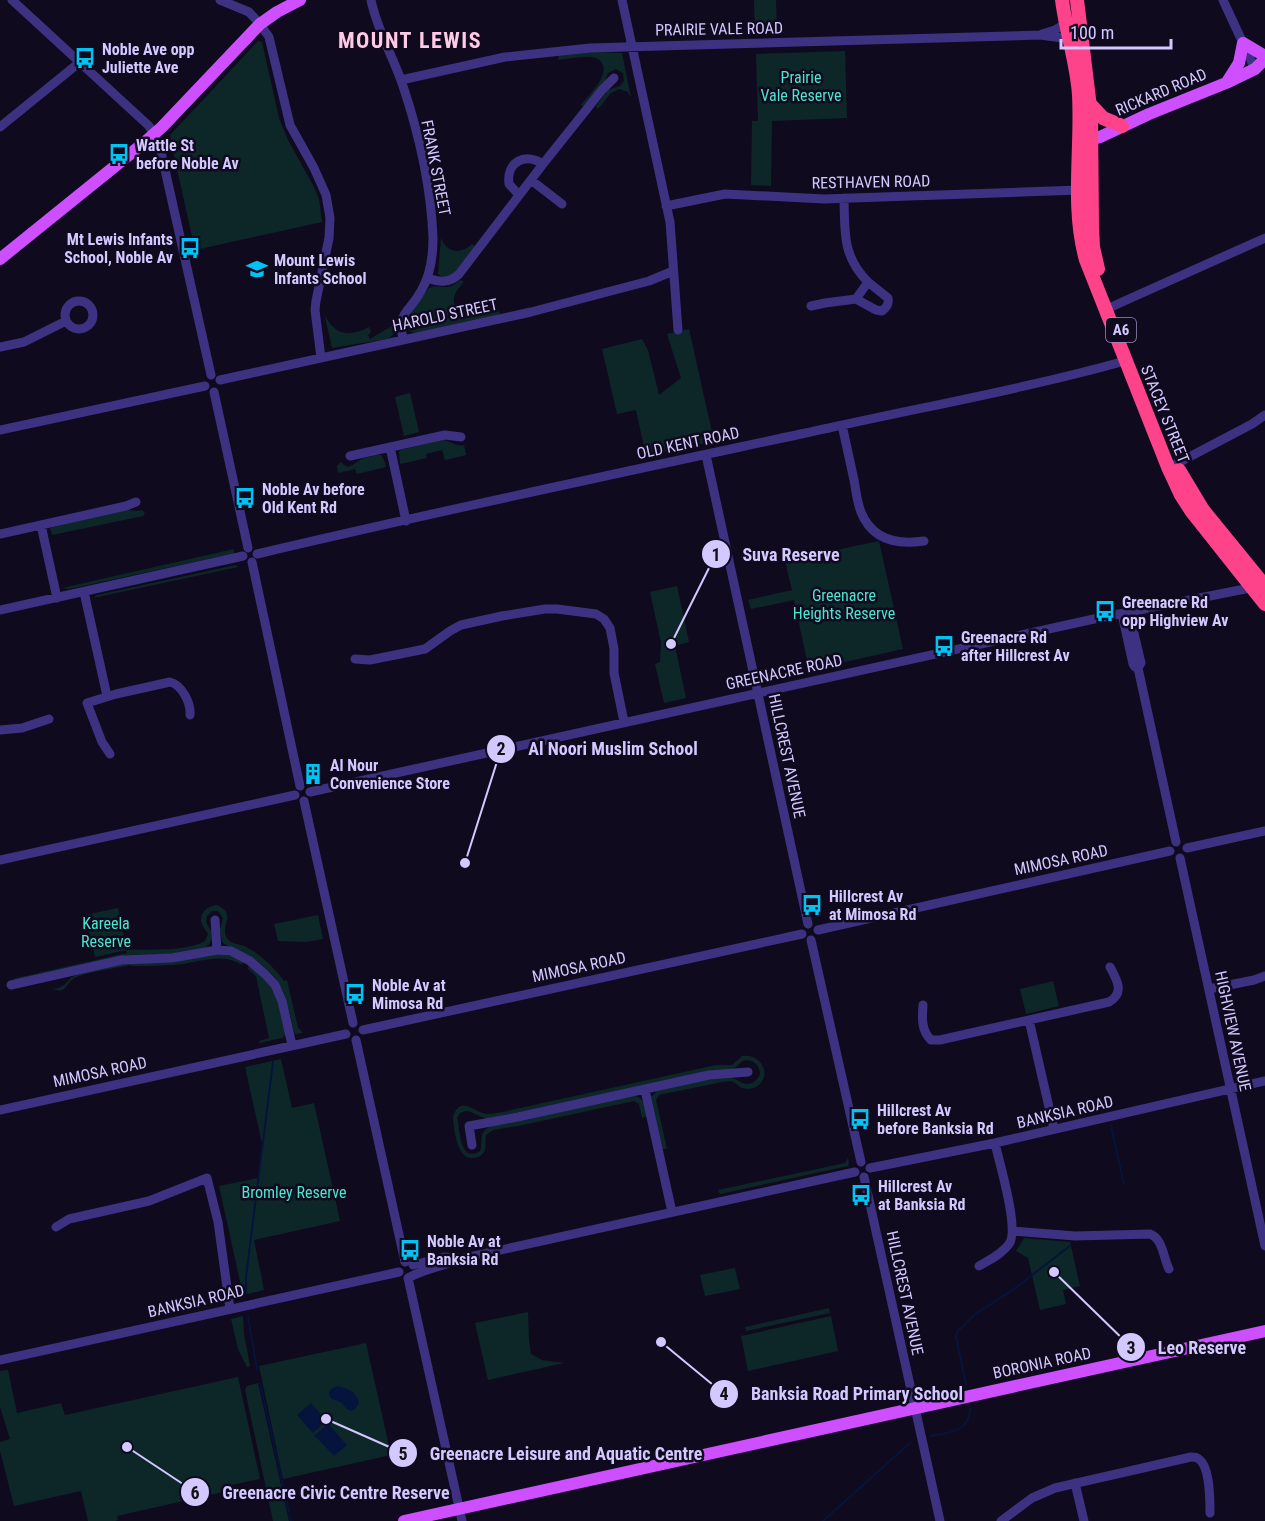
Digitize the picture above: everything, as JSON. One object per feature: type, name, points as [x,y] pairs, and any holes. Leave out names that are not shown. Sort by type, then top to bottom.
[{"type":"highway","name":"STACEY STREET","points":[[1062,0],[1076,69],[1086,141],[1093,247],[1098,272],[1183,479],[1203,510],[1261,586],[1265,604]]},
{"type":"highway","name":"STACEY STREET","points":[[1077,0],[1090,104],[1078,190],[1084,251],[1125,361],[1181,495],[1192,512],[1261,586]]},
{"type":"highway","points":[[1090,104],[1103,118],[1122,126]]},
{"type":"main road","points":[[0,259],[154,134],[260,24],[300,0]]},
{"type":"main road","points":[[1226,83],[1239,63],[1243,43],[1265,56]]},
{"type":"main road","name":"RICKARD ROAD","points":[[1086,141],[1260,69],[1261,63],[1265,61]]},
{"type":"main road","name":"BORONIA ROAD","points":[[404,1521],[461,1515],[915,1408],[1265,1331]]},
{"type":"street","points":[[12,0],[149,126],[159,143],[211,375]]},
{"type":"street","points":[[220,0],[249,12],[267,33],[290,125],[318,174],[327,200],[330,218],[329,238],[315,310],[321,358]]},
{"type":"street","name":"FRANK STREET","points":[[370,0],[376,24],[401,80],[420,147],[429,201],[433,248],[430,266],[419,295],[402,319],[403,340]]},
{"type":"street","points":[[622,0],[670,222],[678,330]]},
{"type":"street","points":[[1223,0],[1243,43],[1260,69]]},
{"type":"street","name":"PRAIRIE VALE ROAD","points":[[1040,35],[1066,23]]},
{"type":"street","name":"PRAIRIE VALE ROAD","points":[[401,80],[505,57],[590,48],[1040,35],[1070,39]]},
{"type":"street","points":[[0,127],[80,62]]},
{"type":"street","points":[[427,278],[443,282],[454,279],[543,164],[614,78]]},
{"type":"street","points":[[519,195],[509,184],[508,175],[513,166],[520,160],[528,158],[543,164]]},
{"type":"street","points":[[531,180],[562,204]]},
{"type":"street","name":"RESTHAVEN ROAD","points":[[666,206],[725,194],[816,199],[1078,190]]},
{"type":"street","points":[[811,306],[856,299],[882,311],[888,303],[888,298],[868,282],[853,263],[845,233],[844,198]]},
{"type":"street","points":[[1111,307],[1265,238]]},
{"type":"street","name":"HAROLD STREET","points":[[220,381],[571,302],[673,271]]},
{"type":"street","points":[[856,299],[868,282]]},
{"type":"street","points":[[0,347],[24,342],[66,321]]},
{"type":"street","name":"OLD KENT ROAD","points":[[255,558],[406,521],[1053,380],[1125,361]]},
{"type":"street","points":[[211,375],[220,381],[220,388],[214,392]]},
{"type":"street","points":[[211,375],[206,378],[205,386],[209,391],[214,392]]},
{"type":"street","points":[[0,430],[205,386]]},
{"type":"street","points":[[214,392],[247,562],[255,558],[300,786]]},
{"type":"street","points":[[1176,464],[1265,415]]},
{"type":"street","points":[[842,425],[859,504],[866,521],[877,534],[892,541],[902,543],[924,541]]},
{"type":"street","points":[[350,456],[445,435],[461,437]]},
{"type":"street","points":[[390,447],[406,521]]},
{"type":"street","name":"HILLCREST AVENUE","points":[[706,455],[808,924]]},
{"type":"street","points":[[0,534],[136,502]]},
{"type":"street","points":[[41,525],[57,598]]},
{"type":"street","points":[[0,610],[84,592],[245,552]]},
{"type":"street","name":"GREENACRE ROAD","points":[[310,792],[1126,613],[1261,586]]},
{"type":"street","points":[[84,592],[107,696]]},
{"type":"street","points":[[355,659],[370,660],[425,649],[456,627],[502,616],[545,609],[596,614],[604,619],[610,628],[614,649],[614,673],[624,722]]},
{"type":"street","points":[[1126,613],[1133,664],[1138,668],[1176,842]]},
{"type":"street","points":[[110,754],[102,742],[87,703],[164,682],[173,682],[188,702],[191,709],[190,714]]},
{"type":"street","points":[[0,730],[22,728],[49,719]]},
{"type":"street","points":[[300,786],[308,788],[310,792],[310,797],[304,801],[299,801],[295,795],[295,790],[300,786]]},
{"type":"street","points":[[0,860],[295,795]]},
{"type":"street","points":[[304,801],[353,1023]]},
{"type":"street","points":[[1186,848],[1265,831]]},
{"type":"street","points":[[1176,842],[1183,843],[1186,848],[1184,855],[1180,858],[1174,857],[1170,851],[1171,845],[1176,842]]},
{"type":"street","name":"MIMOSA ROAD","points":[[818,930],[1170,851]]},
{"type":"street","name":"HIGHVIEW AVENUE","points":[[1180,858],[1265,1246]]},
{"type":"street","points":[[214,920],[217,950]]},
{"type":"street","points":[[808,924],[815,926],[818,930],[816,937],[811,940],[804,938],[802,934],[803,926],[808,924]]},
{"type":"street","name":"MIMOSA ROAD","points":[[363,1030],[802,934]]},
{"type":"street","points":[[811,940],[861,1162]]},
{"type":"street","points":[[11,985],[122,960],[179,958],[217,950],[231,951],[246,958],[272,981],[282,1001],[292,1045]]},
{"type":"street","points":[[922,1005],[926,1035],[930,1042],[940,1040],[1118,1000],[1118,985],[1110,967]]},
{"type":"street","points":[[1209,989],[1265,976]]},
{"type":"street","points":[[1029,1020],[1054,1129]]},
{"type":"street","points":[[353,1023],[360,1025],[363,1030],[362,1035],[356,1040],[346,1034],[348,1026],[353,1023]]},
{"type":"street","name":"MIMOSA ROAD","points":[[0,1110],[346,1034]]},
{"type":"street","points":[[356,1040],[410,1270],[461,1515]]},
{"type":"street","points":[[472,1145],[469,1126],[717,1074],[748,1072]]},
{"type":"street","name":"BANKSIA ROAD","points":[[870,1168],[995,1143],[1265,1081]]},
{"type":"street","points":[[645,1090],[672,1212]]},
{"type":"street","points":[[979,1266],[1009,1245],[1013,1239],[1010,1210],[995,1143]]},
{"type":"street","points":[[861,1162],[866,1162],[870,1168],[870,1173],[864,1178],[859,1177],[855,1172],[856,1165],[861,1162]]},
{"type":"street","points":[[410,1270],[444,1257],[460,1258],[855,1172]]},
{"type":"street","points":[[56,1227],[69,1219],[149,1201],[207,1178],[218,1222],[230,1309]]},
{"type":"street","name":"HILLCREST AVENUE","points":[[864,1178],[940,1521]]},
{"type":"street","points":[[1154,1236],[1159,1225]]},
{"type":"street","points":[[1013,1231],[1075,1236],[1141,1234],[1154,1236],[1160,1243],[1169,1269]]},
{"type":"street","name":"BANKSIA ROAD","points":[[0,1360],[399,1272],[401,1276],[410,1270]]},
{"type":"street","points":[[1001,1521],[1042,1493],[1075,1483],[1191,1457],[1204,1457],[1210,1496],[1210,1513]]},
{"type":"street","points":[[1075,1483],[1084,1521]]},
{"type":"green space","name":"Prairie Vale Reserve","points":[[754,0],[776,0],[777,31],[755,32]]},
{"type":"green space","points":[[258,41],[262,42],[279,118],[319,199],[322,222],[195,250],[170,137]]},
{"type":"green space","name":"Prairie Vale Reserve","points":[[845,51],[847,118],[772,121],[771,186],[751,185],[752,121],[758,121],[756,54]]},
{"type":"green space","points":[[593,52],[622,53],[631,98],[628,92],[619,89],[611,93],[598,109],[596,106],[608,90],[620,86],[624,81],[623,73],[616,69],[608,73],[605,81],[585,107],[581,105],[600,81],[604,70],[603,65],[595,58],[558,60],[559,55]]},
{"type":"green space","points":[[441,238],[447,247],[455,251],[468,248],[472,244],[475,246],[453,274],[444,278],[438,274]]},
{"type":"green space","points":[[460,280],[464,282],[454,298],[459,311],[465,315],[480,316],[499,311],[500,315],[415,333],[409,331],[406,325],[407,317],[429,288],[451,286]]},
{"type":"green space","points":[[324,312],[332,326],[342,332],[355,333],[369,327],[370,339],[392,326],[395,327],[395,331],[387,339],[332,348]]},
{"type":"green space","points":[[689,329],[714,441],[646,456],[636,410],[617,414],[602,349],[642,339],[648,350],[659,395],[681,378],[667,334]]},
{"type":"green space","points":[[410,393],[419,432],[404,436],[395,397]]},
{"type":"green space","points":[[443,440],[464,445],[466,455],[445,460],[442,450],[426,454],[427,458],[400,464],[400,450]]},
{"type":"green space","points":[[381,455],[386,467],[357,474],[355,469],[338,473],[337,466],[341,462],[349,467],[362,459]]},
{"type":"green space","points":[[128,510],[142,510],[145,513],[143,516],[52,535],[50,528],[53,527]]},
{"type":"green space","name":"Greenacre Heights Reserve","points":[[879,541],[903,649],[809,670],[794,600],[751,609],[748,600],[792,590],[785,561]]},
{"type":"green space","points":[[234,549],[234,553],[231,554],[69,589],[62,588]]},
{"type":"green space","points":[[236,565],[238,567],[93,598],[97,595]]},
{"type":"green space","points":[[677,586],[689,642],[675,646],[686,698],[664,703],[655,664],[660,662],[661,643],[650,592]]},
{"type":"green space","name":"Kareela Reserve","points":[[217,905],[227,916],[225,933],[228,940],[255,953],[284,981],[287,980],[298,1028],[303,1033],[295,1034],[286,999],[271,972],[251,957],[222,942],[220,929],[223,918],[218,911],[212,911],[207,916],[206,922],[212,937],[205,948],[178,954],[127,955],[12,979],[127,953],[126,950],[95,957],[85,915],[118,908],[127,950],[167,949],[188,947],[205,941],[208,934],[202,923],[202,914],[208,908]]},
{"type":"green space","points":[[318,915],[323,939],[306,942],[278,941],[274,924]]},
{"type":"green space","points":[[215,954],[232,956],[243,961],[242,965],[225,959],[208,959],[173,965],[130,965],[84,975],[73,979],[63,990],[53,989],[61,987],[76,975],[129,963],[174,962]]},
{"type":"green space","points":[[250,966],[269,983],[277,999],[286,1033],[282,1038],[259,1043],[269,1038],[256,976],[247,968]]},
{"type":"green space","points":[[1053,981],[1059,1006],[1026,1014],[1020,989]]},
{"type":"green space","points":[[742,1056],[756,1059],[764,1068],[763,1080],[753,1088],[743,1088],[730,1081],[659,1095],[656,1100],[667,1149],[662,1149],[651,1097],[657,1091],[702,1080],[721,1078],[732,1078],[749,1084],[755,1081],[760,1073],[757,1065],[746,1060],[732,1069],[704,1072],[488,1118],[466,1111],[460,1113],[457,1118],[461,1140],[465,1150],[474,1154],[480,1151],[484,1131],[495,1125],[635,1096],[643,1101],[647,1116],[642,1118],[639,1104],[634,1101],[493,1130],[486,1135],[484,1152],[475,1158],[463,1154],[457,1143],[453,1117],[456,1110],[463,1105],[481,1113],[498,1113],[716,1065],[732,1065]]},
{"type":"green space","name":"Bromley Reserve","points":[[281,1059],[292,1108],[314,1103],[340,1221],[254,1240],[264,1290],[243,1295],[219,1186],[258,1178],[262,1143],[245,1067]]},
{"type":"green space","points":[[848,1158],[848,1166],[720,1194],[718,1190],[845,1163]]},
{"type":"green space","points":[[1024,1238],[1070,1242],[1080,1286],[1063,1290],[1066,1304],[1040,1310],[1028,1258],[1016,1251]]},
{"type":"green space","points":[[735,1268],[740,1289],[705,1296],[700,1275]]},
{"type":"green space","points":[[829,1308],[830,1313],[746,1331],[745,1327]]},
{"type":"green space","points":[[528,1312],[531,1354],[542,1360],[564,1363],[488,1380],[475,1323]]},
{"type":"green space","points":[[243,1316],[250,1366],[247,1367],[238,1349],[231,1319]]},
{"type":"green space","points":[[831,1316],[838,1351],[748,1371],[741,1336]]},
{"type":"green space","points":[[366,1343],[391,1455],[283,1479],[259,1366]]},
{"type":"green space","points":[[8,1370],[17,1413],[61,1403],[65,1415],[238,1377],[260,1479],[231,1485],[232,1490],[117,1516],[118,1520],[115,1521],[88,1521],[81,1491],[14,1506],[0,1451],[0,1442],[10,1439],[0,1407],[0,1371]]},
{"type":"green space","points":[[258,1383],[289,1521],[273,1521],[245,1390],[247,1386]]},
{"type":"water","points":[[339,1386],[356,1396],[359,1403],[356,1408],[348,1410],[340,1402],[331,1398],[330,1390]]},
{"type":"water","points":[[311,1403],[327,1421],[313,1433],[297,1415]]},
{"type":"water","points":[[329,1423],[347,1445],[334,1456],[314,1436]]},
{"type":"waterway","points":[[246,1294],[246,1277],[273,1062]]},
{"type":"waterway","points":[[1111,1126],[1124,1184]]},
{"type":"waterway","points":[[966,1385],[957,1332],[974,1315],[1014,1289],[1071,1245]]},
{"type":"waterway","points":[[248,1317],[257,1369]]},
{"type":"waterway","points":[[260,1383],[291,1521]]},
{"type":"waterway","points":[[931,1436],[958,1430],[967,1422],[970,1408]]},
{"type":"waterway","points":[[823,1521],[910,1443]]},
{"type":"place","name":"Noble Ave opp Juliette Ave","points":[[85,58]]},
{"type":"place","name":"Wattle St before Noble Av","points":[[119,154]]},
{"type":"place","name":"Mt Lewis Infants School, Noble Av","points":[[190,248]]},
{"type":"place","name":"Mount Lewis Infants School","points":[[257,269]]},
{"type":"place","name":"Noble Av before Old Kent Rd","points":[[245,498]]},
{"type":"place","name":"Greenacre Rd opp Highview Av","points":[[1105,611]]},
{"type":"place","name":"Suva Reserve","points":[[671,644]]},
{"type":"place","name":"Greenacre Rd after Hillcrest Av","points":[[944,646]]},
{"type":"place","name":"Al Nour Convenience Store","points":[[313,774]]},
{"type":"place","name":"Al Noori Muslim School","points":[[465,863]]},
{"type":"place","name":"Hillcrest Av at Mimosa Rd","points":[[812,905]]},
{"type":"place","name":"Noble Av at Mimosa Rd","points":[[355,994]]},
{"type":"place","name":"Hillcrest Av before Banksia Rd","points":[[860,1119]]},
{"type":"place","name":"Hillcrest Av at Banksia Rd","points":[[861,1195]]},
{"type":"place","name":"Noble Av at Banksia Rd","points":[[410,1250]]},
{"type":"place","name":"Leo Reserve","points":[[1054,1272]]},
{"type":"place","name":"Banksia Road Primary School","points":[[661,1342]]},
{"type":"place","name":"Greenacre Leisure and Aquatic Centre","points":[[326,1419]]},
{"type":"place","name":"Greenacre Civic Centre Reserve","points":[[127,1447]]},
{"type":"district","name":"MOUNT LEWIS","points":[[410,40]]}]
